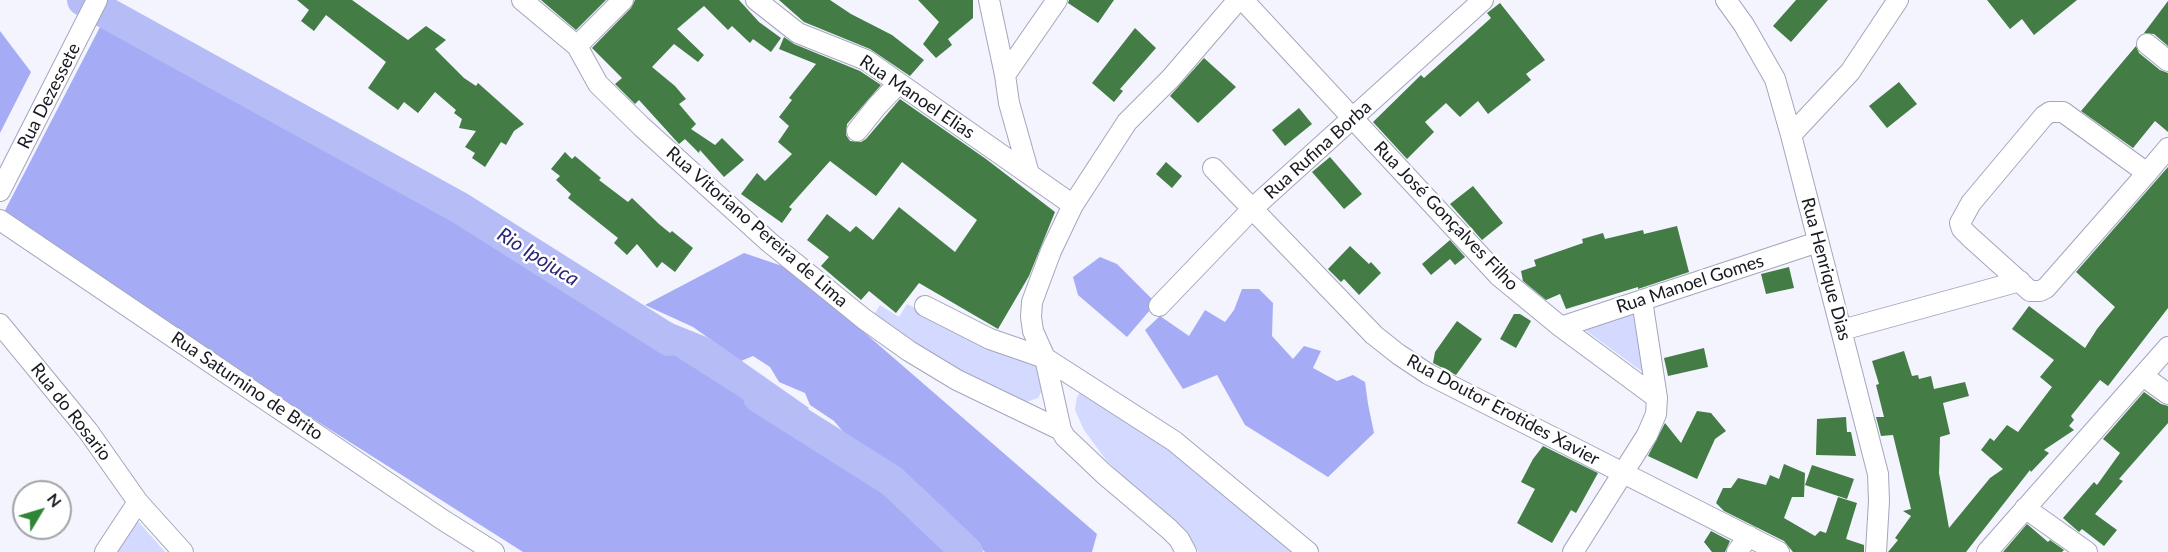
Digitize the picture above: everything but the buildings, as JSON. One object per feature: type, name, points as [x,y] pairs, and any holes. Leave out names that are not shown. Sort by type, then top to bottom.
[{"type":"street","name":"Rua Dezessete","points":[[0,191],[97,0]]},
{"type":"street","name":"Rua Vitoriano Pereira de Lima","points":[[522,0],[577,46],[598,84],[642,128],[768,242],[864,319],[909,351],[957,380],[1061,430],[1065,437],[1104,474],[1169,529],[1179,539],[1186,552]]},
{"type":"street","points":[[577,46],[623,0]]},
{"type":"street","name":"Rua Manoel Elias","points":[[756,0],[798,33],[866,60],[1073,206]]},
{"type":"street","points":[[989,0],[1009,103],[1029,174]]},
{"type":"street","points":[[1005,75],[1057,0]]},
{"type":"street","points":[[1061,430],[1045,358],[1033,331],[1032,302],[1052,251],[1073,206],[1127,122],[1171,78],[1240,0]]},
{"type":"street","name":"Rua José Gonçalves Filho","points":[[1240,0],[1499,276],[1561,327],[1657,398]]},
{"type":"street","name":"Rua Rufina Borba","points":[[1159,306],[1253,208],[1483,0]]},
{"type":"street","name":"Rua Henrique Dias","points":[[1726,0],[1775,79],[1791,135],[1878,474],[1876,552]]},
{"type":"street","points":[[1791,135],[1850,72],[1898,0]]},
{"type":"street","points":[[2147,44],[2168,61]]},
{"type":"street","points":[[857,131],[899,83]]},
{"type":"street","points":[[2147,173],[2063,112],[2050,112],[2044,116],[1971,203],[1960,223],[1962,229],[1970,237],[2025,286],[2040,291],[2046,288],[2147,173],[2168,148]]},
{"type":"street","name":"Rua Doutor Erotides Xavier","points":[[1213,168],[1374,336],[1398,354],[1428,374],[1779,552]]},
{"type":"street","name":"Rua Saturnino de Brito","points":[[0,220],[443,520],[494,552]]},
{"type":"street","name":"Rua Manoel Gomes","points":[[1561,327],[1818,242]]},
{"type":"street","points":[[1842,330],[2025,286]]},
{"type":"street","points":[[1573,552],[1647,435],[1656,414],[1657,398],[1642,300]]},
{"type":"street","points":[[925,306],[990,339],[1045,358],[1174,441],[1308,552]]},
{"type":"street","name":"Rua do Rosario","points":[[0,324],[88,431],[138,502],[183,552]]},
{"type":"street","points":[[1987,552],[2168,347]]},
{"type":"street","points":[[2143,376],[2168,394]]},
{"type":"street","points":[[105,552],[138,502]]},
{"type":"street","points":[[2025,508],[2087,552]]},
{"type":"street","points":[[1737,552],[1749,536]]},
{"type":"shaded area","points":[[116,18],[304,122],[642,335],[841,449],[960,552],[523,552],[0,220],[100,27]]},
{"type":"shaded area","points":[[0,31],[31,72],[0,133]]},
{"type":"shaded area","points":[[744,253],[791,269],[1097,534],[1092,552],[985,552],[916,486],[851,441],[834,421],[810,405],[805,393],[779,382],[770,367],[753,356],[741,361],[693,327],[645,305]]},
{"type":"shaded area","points":[[1100,257],[1117,264],[1156,303],[1127,337],[1078,295],[1073,277]]},
{"type":"shaded area","points":[[1242,289],[1259,289],[1273,303],[1272,336],[1293,359],[1304,346],[1321,351],[1313,368],[1337,381],[1353,375],[1365,382],[1374,433],[1328,477],[1245,425],[1217,375],[1183,389],[1145,330],[1160,316],[1189,336],[1205,310],[1225,322],[1234,310]]},
{"type":"shaded area","points":[[907,304],[1000,350],[1037,363],[1045,384],[1038,398],[1023,403],[935,359],[872,318],[880,305],[899,317]]},
{"type":"shaded area","points":[[642,311],[709,338],[809,408],[785,426],[622,322]]},
{"type":"shaded area","points":[[1639,311],[1651,378],[1581,327]]},
{"type":"shaded area","points":[[1085,385],[1304,552],[1199,552],[1106,460],[1084,430],[1075,410],[1077,397]]},
{"type":"shaded area","points":[[136,519],[165,552],[114,552]]},
{"type":"waterway","name":"Rio Ipojuca","points":[[83,0],[460,208],[669,340]]},
{"type":"waterway","name":"Rio Ipojuca","points":[[759,397],[892,481],[967,552]]}]
